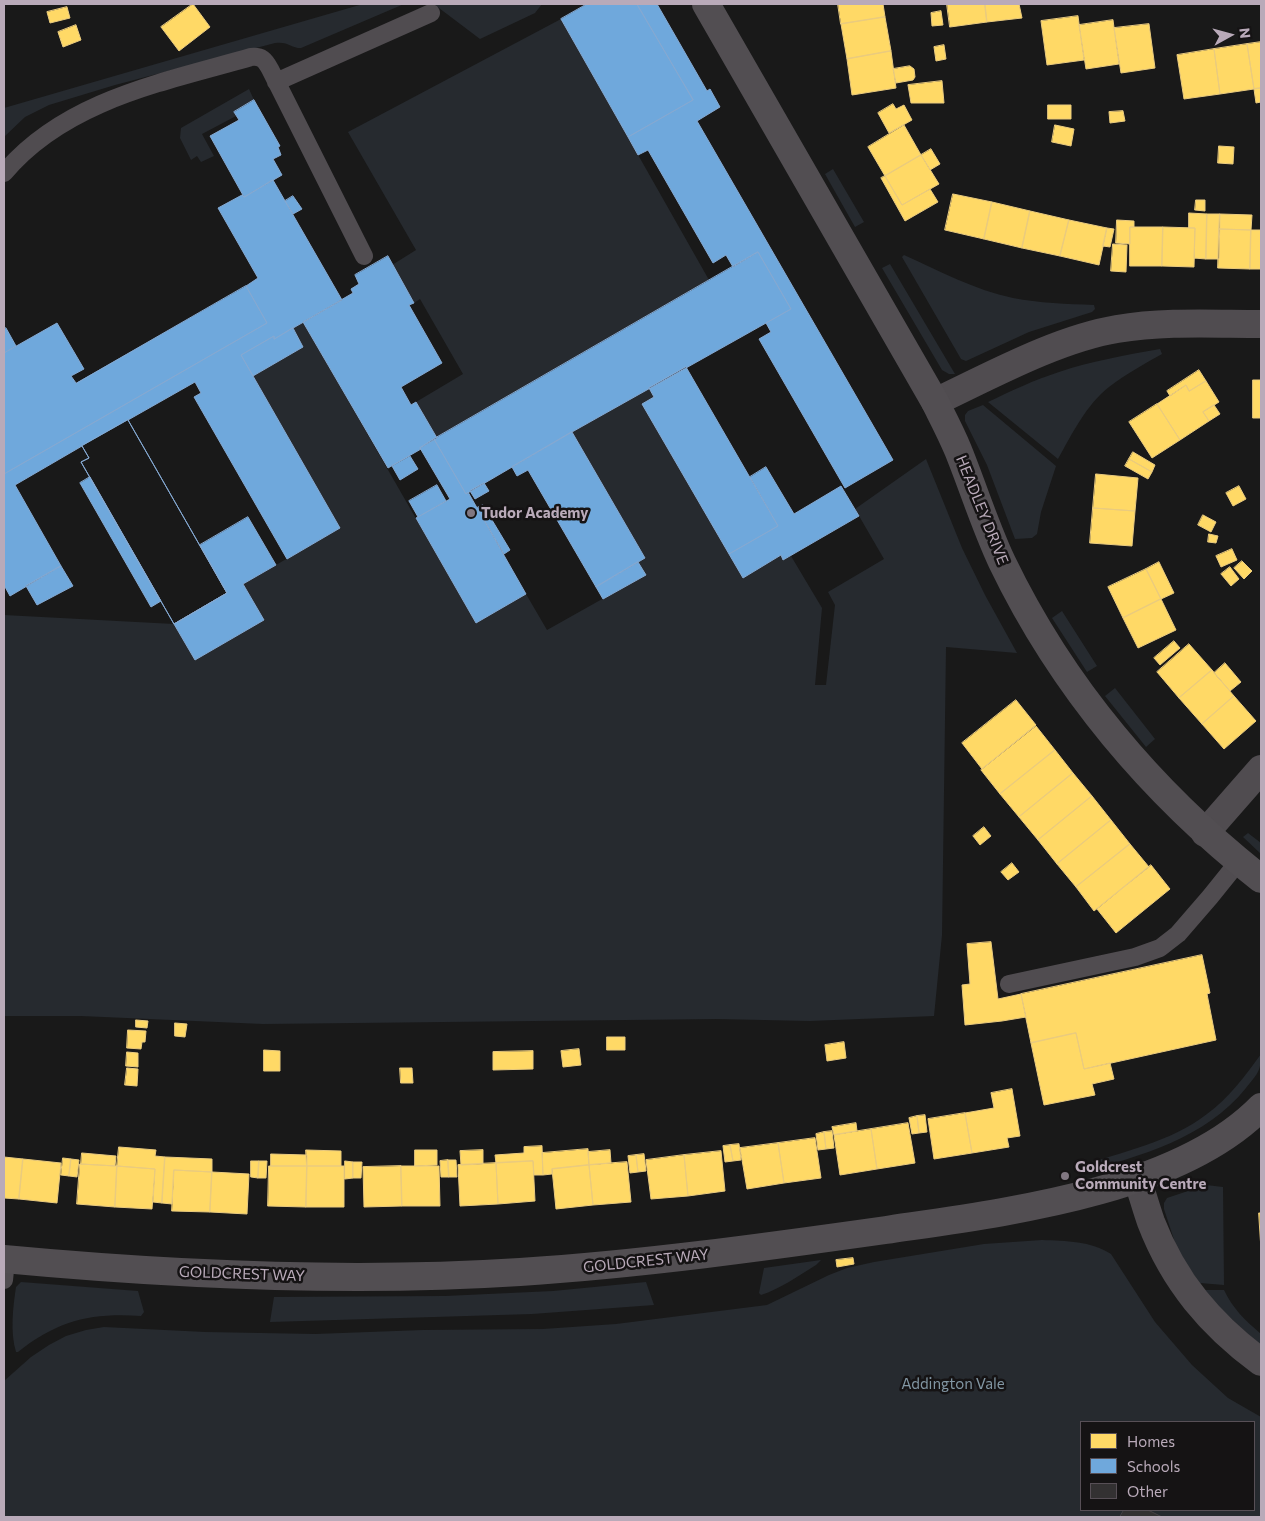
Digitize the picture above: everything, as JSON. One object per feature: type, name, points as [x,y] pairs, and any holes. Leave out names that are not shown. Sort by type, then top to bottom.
[{"type":"street","name":"HEADLEY DRIVE","points":[[706,4],[935,402],[957,449],[1002,561],[1025,607],[1046,642],[1086,701],[1116,739],[1206,833],[1261,879]]},
{"type":"street","points":[[935,402],[996,372],[1072,341],[1096,334],[1117,329],[1162,324],[1261,324]]},
{"type":"street","points":[[1206,833],[1261,769]]},
{"type":"street","name":"GOLDCREST WAY","points":[[5,1266],[230,1275],[423,1276],[519,1272],[614,1265],[708,1254],[926,1224],[1061,1200],[1169,1167],[1214,1144],[1251,1118],[1261,1107]]},
{"type":"street","points":[[1137,1178],[1151,1222],[1163,1250],[1178,1277],[1209,1318],[1261,1362]]},
{"type":"lane","points":[[276,82],[431,13]]},
{"type":"lane","points":[[4,173],[30,145],[61,123],[94,107],[150,87],[260,56],[265,61],[276,82],[364,256]]},
{"type":"lane","points":[[1009,984],[1135,957],[1160,948],[1178,934],[1239,861]]},
{"type":"green space","points":[[363,4],[404,4],[301,48],[283,43],[275,43],[115,85],[49,105],[25,117],[4,137],[4,108]]},
{"type":"green space","points":[[542,4],[535,13],[480,39],[435,5]]},
{"type":"green space","points":[[561,19],[709,280],[437,438],[416,402],[463,374],[420,299],[414,303],[392,265],[416,250],[348,132]]},
{"type":"green space","points":[[249,89],[254,100],[234,112],[236,116],[202,134],[214,156],[201,162],[197,156],[191,160],[180,138],[181,128]]},
{"type":"green space","points":[[833,169],[864,222],[855,227],[825,174]]},
{"type":"green space","points":[[904,255],[957,280],[999,295],[1033,301],[1094,305],[1095,309],[1092,312],[1029,332],[966,361],[961,359],[902,257]]},
{"type":"green space","points":[[890,264],[955,374],[949,374],[942,370],[882,268]]},
{"type":"green space","points":[[303,322],[476,623],[526,594],[547,630],[645,575],[638,562],[645,558],[572,432],[649,388],[654,397],[643,404],[743,577],[781,555],[783,560],[791,556],[822,608],[815,685],[826,685],[835,605],[828,592],[884,559],[855,509],[926,459],[962,548],[1017,653],[946,647],[942,935],[934,1016],[810,1021],[717,1019],[263,1024],[81,1016],[4,1016],[4,615],[174,624],[195,660],[264,620],[243,584],[340,528],[253,376],[303,347],[293,328]]},
{"type":"green space","points":[[1160,349],[1162,354],[1109,387],[1093,402],[1080,420],[1058,459],[988,402],[1032,382],[1071,368]]},
{"type":"green space","points":[[983,405],[1056,466],[1041,512],[1037,534],[1032,538],[1015,539],[987,465],[965,421],[965,415],[968,411]]},
{"type":"green space","points":[[1062,611],[1097,666],[1087,672],[1052,618]]},
{"type":"green space","points":[[1115,688],[1155,739],[1146,747],[1105,696]]},
{"type":"green space","points":[[1248,833],[1261,843],[1261,854],[1243,837]]},
{"type":"green space","points":[[1261,1054],[1258,1072],[1246,1088],[1230,1106],[1192,1133],[1149,1152],[1082,1173],[1079,1166],[1146,1145],[1193,1124],[1230,1094]]},
{"type":"green space","points":[[1206,1185],[1223,1187],[1224,1285],[1200,1283],[1179,1255],[1164,1209],[1164,1203],[1167,1198]]},
{"type":"green space","name":"Addington Vale","points":[[1042,1240],[1087,1244],[1111,1254],[1155,1322],[1192,1365],[1228,1398],[1261,1417],[1261,1517],[4,1517],[4,1381],[31,1357],[49,1345],[66,1336],[86,1330],[104,1327],[205,1332],[315,1334],[423,1330],[543,1329],[616,1324],[767,1305],[829,1275],[847,1268],[984,1244]]},
{"type":"green space","points":[[821,1260],[782,1286],[761,1295],[759,1293],[764,1268]]},
{"type":"green space","points":[[21,1282],[138,1291],[144,1312],[141,1316],[106,1316],[76,1321],[47,1332],[16,1352],[13,1336],[13,1311],[16,1287]]},
{"type":"green space","points":[[646,1282],[654,1305],[532,1314],[270,1322],[274,1297],[445,1296],[553,1291]]},
{"type":"green space","points":[[1204,1290],[1224,1290],[1240,1314],[1261,1334],[1261,1346],[1212,1301]]},
{"type":"building: Homes","points":[[193,4],[210,27],[179,51],[161,27]]},
{"type":"building: Homes","points":[[838,4],[883,4],[885,17],[841,24]]},
{"type":"building: Homes","points":[[947,4],[985,4],[987,22],[950,27]]},
{"type":"building: Homes","points":[[985,4],[1019,4],[1022,18],[987,22]]},
{"type":"building: Homes","points":[[67,7],[70,18],[50,23],[47,12]]},
{"type":"building: Homes","points":[[941,11],[943,25],[932,26],[931,13]]},
{"type":"building: Homes","points":[[1078,16],[1084,60],[1047,65],[1041,21]]},
{"type":"building: Homes","points":[[885,17],[891,51],[847,59],[841,24]]},
{"type":"building: Homes","points":[[1113,20],[1119,64],[1086,69],[1079,25]]},
{"type":"building: Homes","points":[[1149,24],[1155,68],[1121,73],[1114,28]]},
{"type":"building: Homes","points":[[76,25],[81,40],[63,47],[58,32]]},
{"type":"building: Homes","points":[[1261,42],[1261,88],[1254,89],[1247,44]]},
{"type":"building: Homes","points":[[1247,44],[1254,89],[1220,94],[1214,49]]},
{"type":"building: Homes","points":[[944,45],[946,59],[936,61],[934,47]]},
{"type":"building: Homes","points":[[1214,49],[1220,94],[1184,99],[1177,55]]},
{"type":"building: Homes","points":[[891,51],[896,88],[852,95],[847,59]]},
{"type":"building: Homes","points":[[910,66],[914,69],[915,77],[913,80],[896,83],[893,69]]},
{"type":"building: Homes","points":[[942,81],[944,103],[911,103],[908,85]]},
{"type":"building: Homes","points":[[1261,88],[1261,102],[1256,103],[1254,89]]},
{"type":"building: Homes","points":[[893,104],[896,109],[904,105],[912,120],[889,133],[878,113]]},
{"type":"building: Homes","points":[[1048,105],[1071,105],[1071,119],[1048,119]]},
{"type":"building: Homes","points":[[1123,111],[1125,121],[1110,123],[1109,112]]},
{"type":"building: Homes","points":[[904,125],[921,155],[885,176],[868,147]]},
{"type":"building: Homes","points":[[1055,125],[1074,129],[1071,146],[1052,142]]},
{"type":"building: Homes","points":[[1219,146],[1234,147],[1233,164],[1218,163]]},
{"type":"building: Homes","points":[[931,149],[940,164],[930,170],[921,155]]},
{"type":"building: Homes","points":[[921,155],[939,184],[902,205],[885,176]]},
{"type":"building: Homes","points":[[885,176],[902,205],[930,189],[938,202],[905,221],[881,178]]},
{"type":"building: Homes","points":[[953,194],[992,202],[984,239],[945,230]]},
{"type":"building: Homes","points":[[1196,200],[1205,200],[1205,211],[1195,210]]},
{"type":"building: Homes","points":[[992,202],[1030,211],[1022,248],[984,239]]},
{"type":"building: Homes","points":[[1030,211],[1069,220],[1060,256],[1022,248]]},
{"type":"building: Homes","points":[[1189,213],[1207,214],[1206,259],[1194,258],[1195,228],[1189,228]]},
{"type":"building: Homes","points":[[1207,214],[1220,214],[1219,259],[1206,259]]},
{"type":"building: Homes","points":[[1220,214],[1252,215],[1251,230],[1219,229]]},
{"type":"building: Homes","points":[[1069,220],[1107,228],[1099,265],[1060,256]]},
{"type":"building: Homes","points":[[1117,220],[1134,221],[1134,227],[1130,227],[1130,244],[1116,243]]},
{"type":"building: Homes","points":[[1130,227],[1163,227],[1162,266],[1130,266]]},
{"type":"building: Homes","points":[[1163,227],[1195,228],[1194,267],[1162,266]]},
{"type":"building: Homes","points":[[1107,228],[1114,229],[1110,247],[1103,246]]},
{"type":"building: Homes","points":[[1219,229],[1251,230],[1250,269],[1218,268]]},
{"type":"building: Homes","points":[[1251,230],[1261,230],[1261,269],[1250,269]]},
{"type":"building: Homes","points":[[1113,244],[1127,245],[1126,272],[1111,271]]},
{"type":"building: Homes","points":[[1199,370],[1206,381],[1189,391],[1186,385],[1170,396],[1167,391]]},
{"type":"building: Homes","points":[[1253,380],[1261,380],[1261,418],[1253,418]]},
{"type":"building: Homes","points":[[1206,381],[1219,402],[1203,412],[1209,421],[1180,440],[1157,404],[1186,385],[1189,391]]},
{"type":"building: Homes","points":[[1157,404],[1180,440],[1152,458],[1129,422]]},
{"type":"building: Homes","points":[[1214,405],[1220,414],[1209,421],[1203,412]]},
{"type":"building: Homes","points":[[1133,452],[1155,465],[1152,472],[1129,459]]},
{"type":"building: Homes","points":[[1129,459],[1152,472],[1148,479],[1125,466]]},
{"type":"building: Homes","points":[[1096,474],[1138,478],[1135,511],[1093,508]]},
{"type":"building: Homes","points":[[1239,486],[1246,499],[1233,506],[1226,493]]},
{"type":"building: Homes","points":[[1093,508],[1135,511],[1132,546],[1090,543]]},
{"type":"building: Homes","points":[[1203,515],[1216,522],[1211,532],[1198,525]]},
{"type":"building: Homes","points":[[1209,534],[1218,536],[1216,543],[1208,542]]},
{"type":"building: Homes","points":[[1232,549],[1237,560],[1221,567],[1216,556]]},
{"type":"building: Homes","points":[[1242,561],[1252,571],[1244,579],[1234,568]]},
{"type":"building: Homes","points":[[1159,562],[1174,593],[1161,599],[1146,569]]},
{"type":"building: Homes","points":[[1230,567],[1239,579],[1231,586],[1221,574]]},
{"type":"building: Homes","points":[[1146,569],[1161,599],[1123,618],[1108,587]]},
{"type":"building: Homes","points":[[1161,599],[1176,630],[1138,648],[1123,618]]},
{"type":"building: Homes","points":[[1174,641],[1180,648],[1160,665],[1154,658]]},
{"type":"building: Homes","points":[[1189,644],[1212,670],[1179,698],[1157,672]]},
{"type":"building: Homes","points":[[1225,663],[1241,682],[1230,691],[1214,673]]},
{"type":"building: Homes","points":[[1212,670],[1234,696],[1202,724],[1179,698]]},
{"type":"building: Homes","points":[[1234,696],[1256,721],[1224,749],[1202,724]]},
{"type":"building: Homes","points":[[1016,700],[1036,725],[982,769],[962,743]]},
{"type":"building: Homes","points":[[1036,726],[1055,750],[1000,794],[981,770]]},
{"type":"building: Homes","points":[[1055,750],[1073,773],[1019,817],[1000,794]]},
{"type":"building: Homes","points":[[1073,773],[1092,796],[1038,840],[1019,817]]},
{"type":"building: Homes","points":[[1092,796],[1111,820],[1057,864],[1038,840]]},
{"type":"building: Homes","points":[[1111,820],[1130,844],[1076,887],[1057,864]]},
{"type":"building: Homes","points":[[984,827],[991,836],[980,845],[973,836]]},
{"type":"building: Homes","points":[[1130,844],[1149,867],[1094,911],[1076,887]]},
{"type":"building: Homes","points":[[1012,863],[1019,872],[1008,880],[1001,872]]},
{"type":"building: Homes","points":[[1151,865],[1170,889],[1116,933],[1097,909]]},
{"type":"building: Homes","points":[[991,942],[998,999],[1021,994],[1026,1017],[965,1025],[962,985],[970,984],[967,944]]},
{"type":"building: Homes","points":[[1202,955],[1210,993],[1207,994],[1216,1040],[1084,1069],[1076,1033],[1031,1043],[1021,994]]},
{"type":"building: Homes","points":[[136,1020],[148,1021],[147,1028],[136,1027]]},
{"type":"building: Homes","points":[[175,1023],[187,1024],[185,1037],[175,1036]]},
{"type":"building: Homes","points":[[128,1030],[146,1031],[145,1042],[142,1042],[141,1049],[127,1048]]},
{"type":"building: Homes","points":[[1076,1033],[1084,1069],[1110,1063],[1114,1079],[1092,1084],[1095,1095],[1044,1105],[1031,1043]]},
{"type":"building: Homes","points":[[607,1037],[625,1037],[625,1050],[607,1050]]},
{"type":"building: Homes","points":[[844,1042],[846,1058],[827,1061],[825,1045]]},
{"type":"building: Homes","points":[[579,1049],[581,1065],[563,1067],[561,1051]]},
{"type":"building: Homes","points":[[264,1050],[280,1051],[280,1071],[264,1071]]},
{"type":"building: Homes","points":[[533,1051],[533,1069],[493,1070],[493,1052]]},
{"type":"building: Homes","points":[[127,1052],[138,1053],[138,1067],[126,1066]]},
{"type":"building: Homes","points":[[127,1068],[138,1069],[137,1086],[125,1085]]},
{"type":"building: Homes","points":[[400,1068],[412,1068],[413,1083],[401,1083]]},
{"type":"building: Homes","points":[[1012,1089],[1020,1136],[1007,1138],[1009,1147],[972,1153],[965,1113],[994,1108],[991,1093]]},
{"type":"building: Homes","points":[[965,1113],[972,1153],[934,1159],[928,1119]]},
{"type":"building: Homes","points":[[925,1115],[927,1132],[919,1133],[917,1116]]},
{"type":"building: Homes","points":[[917,1116],[919,1133],[912,1134],[909,1118]]},
{"type":"building: Homes","points":[[856,1123],[857,1131],[834,1135],[832,1127]]},
{"type":"building: Homes","points":[[908,1123],[915,1163],[877,1169],[871,1129]]},
{"type":"building: Homes","points":[[871,1129],[877,1169],[840,1175],[834,1135]]},
{"type":"building: Homes","points":[[832,1131],[834,1148],[826,1149],[824,1132]]},
{"type":"building: Homes","points":[[824,1132],[826,1149],[818,1150],[816,1134]]},
{"type":"building: Homes","points":[[815,1138],[821,1178],[784,1183],[778,1143]]},
{"type":"building: Homes","points":[[778,1143],[784,1183],[747,1189],[740,1148]]},
{"type":"building: Homes","points":[[739,1144],[741,1160],[733,1161],[730,1145]]},
{"type":"building: Homes","points":[[730,1145],[733,1161],[725,1162],[723,1146]]},
{"type":"building: Homes","points":[[542,1146],[543,1175],[534,1175],[533,1161],[496,1163],[495,1155],[524,1153],[524,1147]]},
{"type":"building: Homes","points":[[119,1147],[156,1150],[155,1156],[165,1157],[162,1203],[153,1202],[155,1169],[117,1166]]},
{"type":"building: Homes","points":[[588,1149],[589,1165],[552,1169],[552,1174],[543,1175],[542,1153]]},
{"type":"building: Homes","points":[[306,1150],[341,1151],[341,1166],[307,1166]]},
{"type":"building: Homes","points":[[415,1150],[437,1150],[437,1165],[415,1166]]},
{"type":"building: Homes","points":[[483,1150],[483,1164],[461,1165],[460,1151]]},
{"type":"building: Homes","points":[[610,1150],[611,1163],[589,1165],[588,1152]]},
{"type":"building: Homes","points":[[721,1151],[725,1191],[688,1196],[684,1155]]},
{"type":"building: Homes","points":[[82,1153],[116,1156],[115,1166],[81,1164]]},
{"type":"building: Homes","points":[[271,1154],[307,1155],[307,1166],[271,1166]]},
{"type":"building: Homes","points":[[644,1154],[646,1171],[638,1172],[636,1155]]},
{"type":"building: Homes","points":[[636,1155],[638,1172],[630,1173],[628,1156]]},
{"type":"building: Homes","points":[[684,1155],[688,1196],[651,1199],[646,1160]]},
{"type":"building: Homes","points":[[4,1157],[23,1159],[19,1199],[4,1198]]},
{"type":"building: Homes","points":[[165,1157],[212,1159],[212,1172],[174,1170],[172,1204],[162,1203]]},
{"type":"building: Homes","points":[[63,1158],[71,1159],[69,1176],[61,1175]]},
{"type":"building: Homes","points":[[23,1159],[61,1163],[57,1203],[19,1199]]},
{"type":"building: Homes","points":[[71,1159],[79,1160],[77,1177],[69,1176]]},
{"type":"building: Homes","points":[[448,1160],[456,1160],[457,1177],[449,1177]]},
{"type":"building: Homes","points":[[448,1160],[449,1177],[441,1177],[440,1161]]},
{"type":"building: Homes","points":[[251,1161],[259,1161],[258,1178],[251,1177]]},
{"type":"building: Homes","points":[[259,1161],[267,1161],[266,1178],[258,1178]]},
{"type":"building: Homes","points":[[345,1161],[353,1162],[353,1178],[345,1179]]},
{"type":"building: Homes","points":[[533,1161],[535,1201],[498,1204],[496,1163]]},
{"type":"building: Homes","points":[[353,1162],[362,1162],[361,1178],[353,1178]]},
{"type":"building: Homes","points":[[627,1162],[631,1202],[593,1205],[589,1165]]},
{"type":"building: Homes","points":[[496,1163],[498,1204],[460,1206],[458,1165]]},
{"type":"building: Homes","points":[[80,1164],[117,1166],[115,1207],[77,1204]]},
{"type":"building: Homes","points":[[589,1165],[593,1205],[556,1209],[552,1169]]},
{"type":"building: Homes","points":[[117,1166],[155,1169],[152,1209],[115,1207]]},
{"type":"building: Homes","points":[[269,1166],[307,1166],[306,1207],[268,1206]]},
{"type":"building: Homes","points":[[307,1166],[344,1166],[344,1207],[306,1207]]},
{"type":"building: Homes","points":[[401,1166],[439,1166],[440,1206],[402,1206]]},
{"type":"building: Homes","points":[[401,1166],[402,1206],[364,1207],[363,1167]]},
{"type":"building: Homes","points":[[174,1170],[212,1172],[210,1212],[172,1211]]},
{"type":"building: Homes","points":[[212,1172],[249,1174],[247,1214],[210,1212]]},
{"type":"building: Homes","points":[[1259,1213],[1261,1213],[1261,1249]]},
{"type":"building: Homes","points":[[853,1258],[854,1264],[837,1267],[836,1260]]},
{"type":"building: Schools","points":[[587,4],[637,4],[693,100],[628,137],[561,19]]},
{"type":"building: Schools","points":[[637,4],[657,4],[707,91],[710,89],[720,107],[697,121],[893,460],[845,488],[759,339],[771,332],[766,323],[791,309],[758,252],[733,267],[726,255],[713,263],[648,150],[638,155],[628,137],[693,100]]},
{"type":"building: Schools","points":[[254,100],[280,146],[278,147],[281,155],[273,159],[282,175],[244,197],[210,136],[239,120],[234,112]]},
{"type":"building: Schools","points":[[273,180],[342,300],[274,339],[274,336],[241,355],[340,528],[287,559],[194,397],[201,393],[195,382],[128,420],[227,593],[174,624],[81,462],[89,458],[82,446],[15,485],[61,566],[10,596],[4,585],[4,474],[267,323],[246,286],[258,278],[218,208],[242,195],[244,197]]},
{"type":"building: Schools","points":[[293,196],[302,209],[293,214],[285,201]]},
{"type":"building: Schools","points":[[758,252],[791,309],[466,494],[434,439]]},
{"type":"building: Schools","points":[[388,256],[414,303],[409,305],[442,363],[401,387],[411,405],[416,402],[437,438],[388,468],[303,322],[353,293],[351,289],[359,284],[355,275]]},
{"type":"building: Schools","points":[[246,286],[267,323],[4,474],[4,353],[57,323],[84,369],[71,376],[76,383]]},
{"type":"building: Schools","points":[[6,328],[16,346],[4,353],[4,329]]},
{"type":"building: Schools","points":[[293,328],[303,347],[253,376],[241,355],[274,336],[274,339]]},
{"type":"building: Schools","points":[[686,367],[778,526],[729,554],[642,404],[654,397],[649,388]]},
{"type":"building: Schools","points":[[128,420],[227,593],[174,624],[81,462],[89,458],[82,446]]},
{"type":"building: Schools","points":[[572,432],[645,558],[596,587],[528,470],[517,476],[512,467]]},
{"type":"building: Schools","points":[[434,439],[466,494],[468,492],[526,594],[476,623],[416,518],[450,499],[420,448]]},
{"type":"building: Schools","points":[[410,456],[418,469],[400,480],[392,466]]},
{"type":"building: Schools","points":[[766,467],[794,514],[841,486],[859,516],[783,560],[781,555],[743,578],[729,554],[778,526],[750,477]]},
{"type":"building: Schools","points":[[90,477],[161,601],[151,607],[80,483]]},
{"type":"building: Schools","points":[[484,483],[489,491],[475,499],[470,491]]},
{"type":"building: Schools","points":[[437,485],[446,501],[418,517],[409,501]]},
{"type":"building: Schools","points":[[483,505],[510,550],[504,554],[477,508]]},
{"type":"building: Schools","points":[[248,517],[276,565],[243,584],[264,620],[195,660],[174,624],[227,593],[200,545]]},
{"type":"building: Schools","points":[[638,562],[646,575],[603,599],[596,587]]},
{"type":"building: Schools","points":[[61,566],[73,586],[37,605],[26,586]]},
{"type":"building: Other","points":[[1123,1511],[1150,1511],[1162,1517],[1120,1517]]},
{"type":"place","name":"Tudor Academy","points":[[471,513]]},
{"type":"place","name":"Goldcrest Community Centre","points":[[1065,1176]]}]
